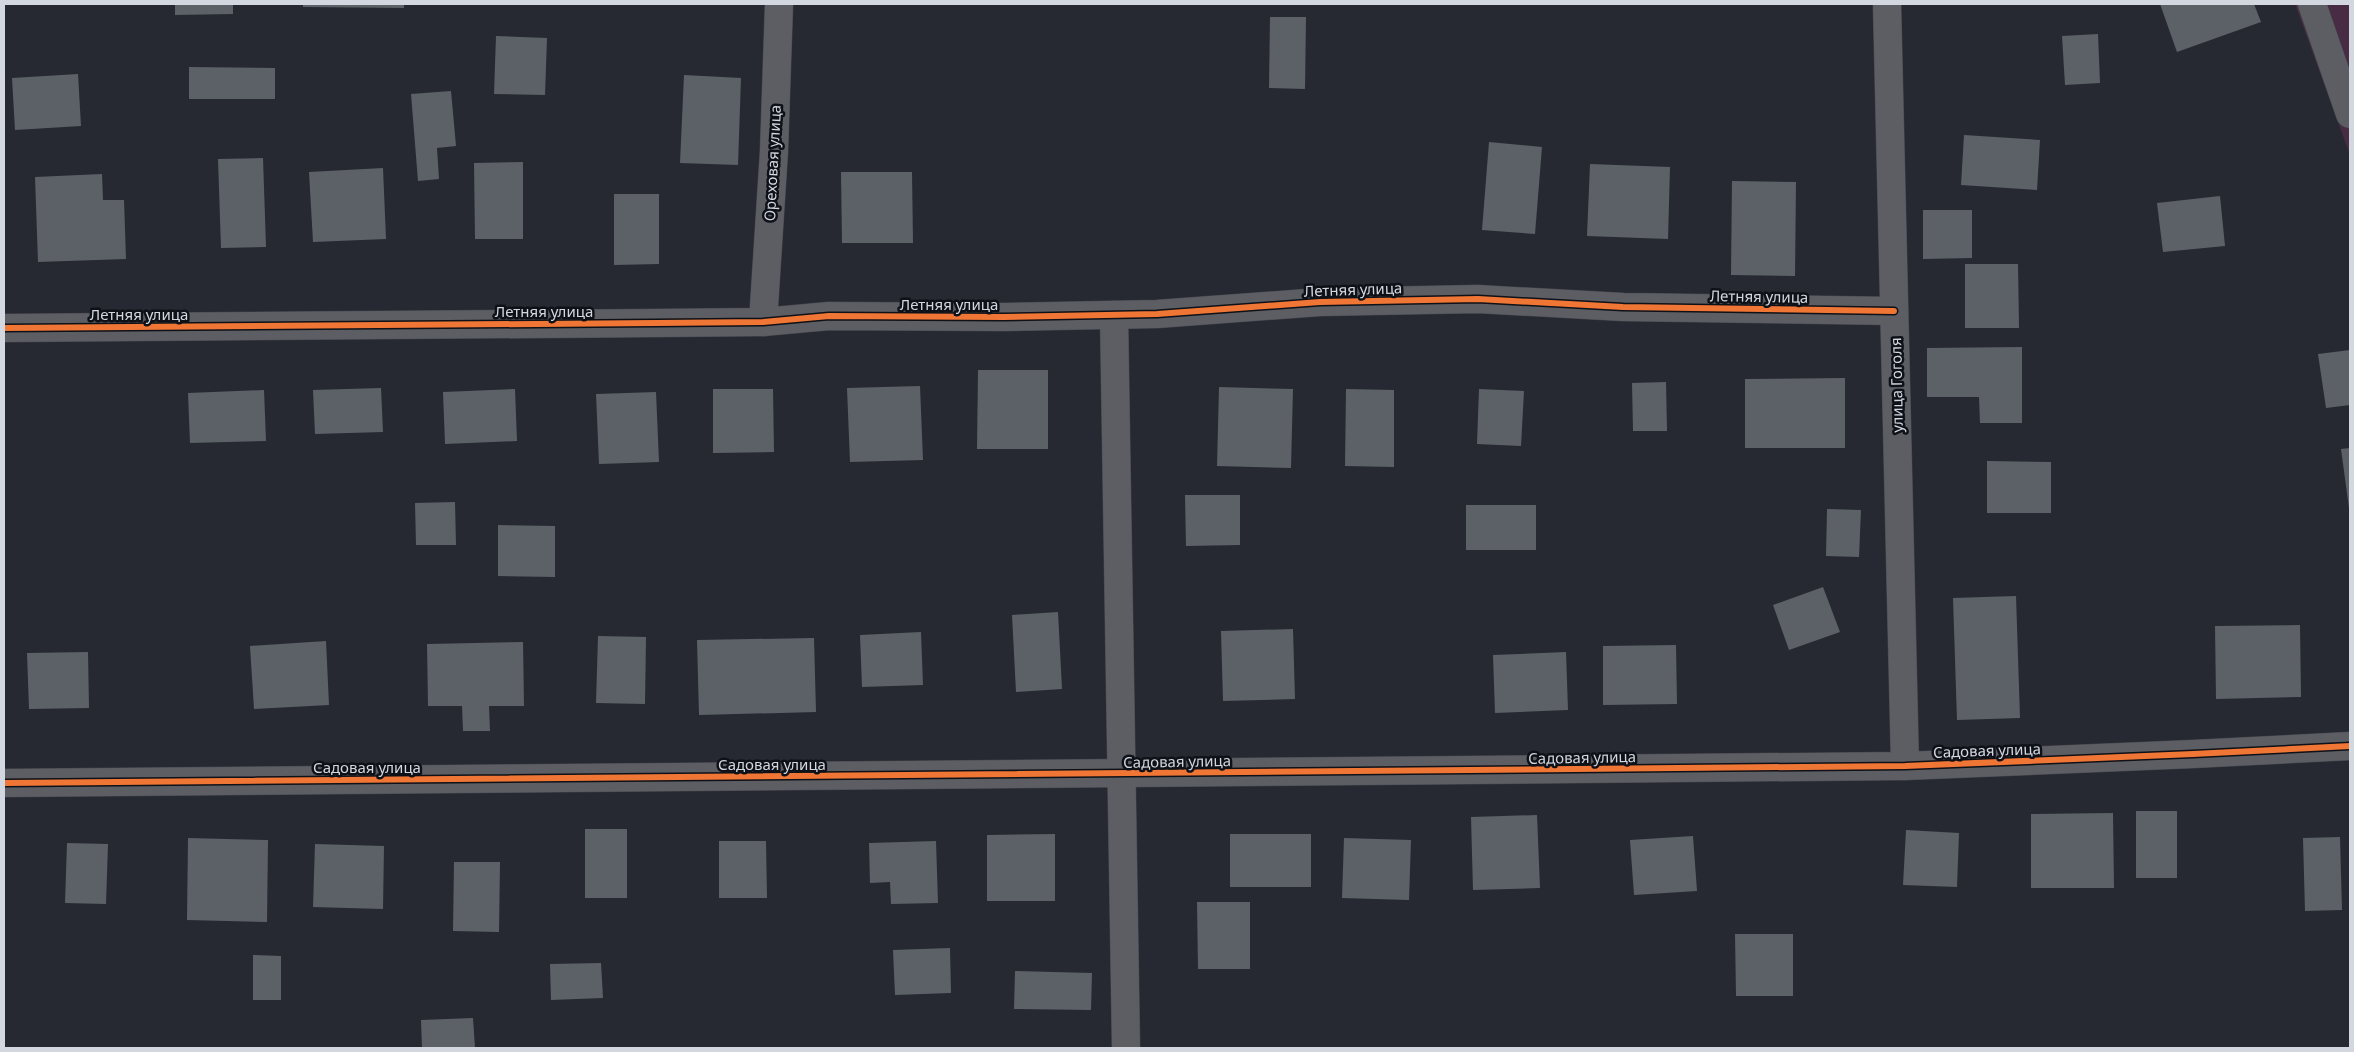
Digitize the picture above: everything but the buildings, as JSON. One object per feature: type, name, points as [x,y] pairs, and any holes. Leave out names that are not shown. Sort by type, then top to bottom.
[{"type":"street","name":"Ореховая улица","points":[[763,322],[774,151],[780,4]]},
{"type":"street","name":"улица Гоголя","points":[[1887,4],[1905,766]]},
{"type":"street","points":[[2312,4],[2350,114]]},
{"type":"street","name":"Летняя улица","points":[[4,328],[763,322],[829,316],[1157,314],[1320,302],[1478,299],[1624,307],[1894,310]]},
{"type":"street","points":[[1114,314],[1126,1048]]},
{"type":"street","name":"Садовая улица","points":[[4,782],[1905,766],[2350,746]]},
{"type":"shaded area","points":[[2295,4],[2350,4],[2350,155]]},
{"type":"cycle path","points":[[4,328],[763,322],[829,316],[1004,317],[1157,314],[1320,302],[1478,299],[1623,307],[1894,311]]},
{"type":"cycle path","points":[[4,783],[1905,766],[2350,746]]}]
